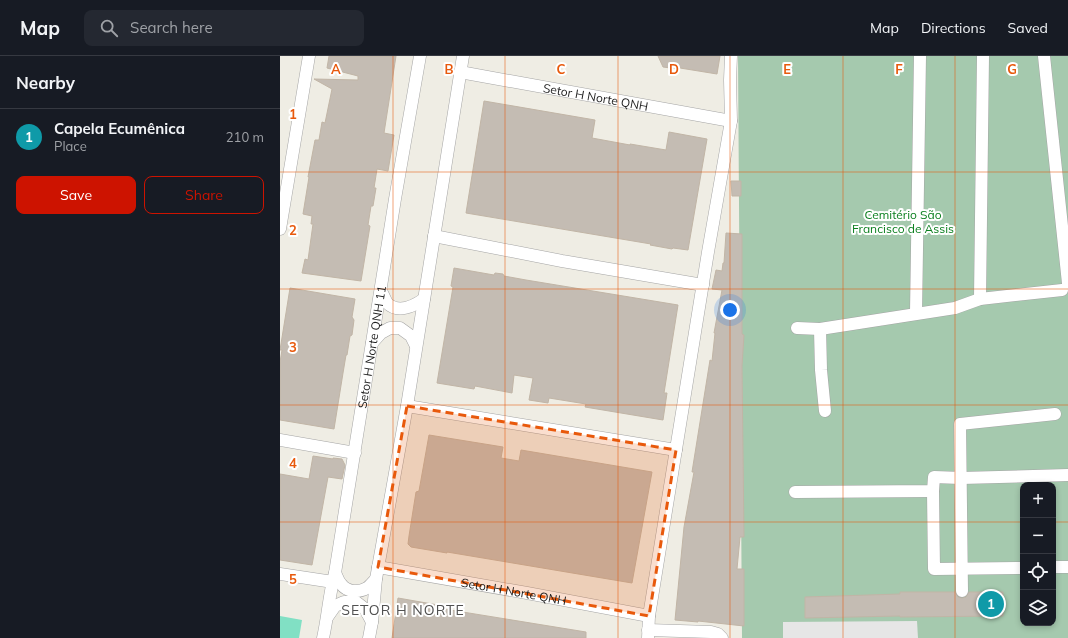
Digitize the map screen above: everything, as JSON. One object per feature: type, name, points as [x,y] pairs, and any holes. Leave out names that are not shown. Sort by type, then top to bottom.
[{"type":"street","points":[[280,230],[309,56]]},
{"type":"street","name":"Setor H Norte QNH 11","points":[[323,638],[328,616],[420,56]]},
{"type":"street","points":[[369,638],[376,579],[407,406],[463,56]]},
{"type":"street","points":[[722,638],[718,634],[711,632],[648,634],[649,616],[731,121],[731,56]]},
{"type":"street","points":[[916,313],[920,56]]},
{"type":"street","points":[[980,299],[983,56]]},
{"type":"street","points":[[797,328],[820,329],[955,308],[980,299],[1065,287],[1044,56]]},
{"type":"street","name":"Setor H Norte QNH","points":[[460,72],[731,121]]},
{"type":"street","points":[[434,236],[562,261],[703,285]]},
{"type":"street","points":[[381,291],[388,303],[396,308],[406,308],[415,305],[424,299]]},
{"type":"street","points":[[372,343],[381,333],[390,328],[400,328],[411,336],[416,346]]},
{"type":"street","points":[[820,329],[821,370],[825,411]]},
{"type":"street","points":[[407,406],[676,450]]},
{"type":"street","points":[[962,591],[960,424],[1055,414]]},
{"type":"street","points":[[280,440],[355,453]]},
{"type":"street","points":[[1020,568],[934,569],[934,477],[961,478],[1068,475]]},
{"type":"street","points":[[795,492],[934,491]]},
{"type":"street","name":"Setor H Norte QNH","points":[[378,567],[649,616]]},
{"type":"street","points":[[1056,568],[1068,567]]},
{"type":"street","points":[[280,574],[334,577],[346,589],[355,591],[368,587],[376,579]]},
{"type":"street","points":[[328,616],[334,606],[344,602],[356,602],[365,609],[372,622]]},
{"type":"highlighted area","points":[[407,406],[676,450],[649,616],[378,567]]},
{"type":"green space","name":"Cemitério São Francisco de Assis","points":[[738,56],[1068,56],[1068,638],[742,638]]},
{"type":"green space","points":[[280,616],[302,620],[299,638],[280,638]]},
{"type":"shaded area","points":[[917,621],[918,638],[783,638],[783,622]]},
{"type":"building","points":[[329,56],[396,56],[384,133],[394,135],[388,171],[377,169],[374,188],[376,188],[373,206],[371,206],[368,225],[370,226],[361,281],[302,273],[305,259],[308,260],[313,224],[311,224],[312,216],[303,214],[308,177],[315,140],[319,140],[322,122],[325,123],[332,89],[314,79],[358,80],[358,76],[327,68]]},
{"type":"building","points":[[658,56],[720,56],[717,74],[663,67]]},
{"type":"building","points":[[484,101],[595,120],[592,138],[630,145],[666,150],[669,132],[707,139],[688,250],[672,249],[650,245],[651,244],[466,213]]},
{"type":"building","points":[[731,181],[741,181],[741,196],[732,196]]},
{"type":"building","points":[[726,233],[742,234],[742,334],[744,335],[742,366],[744,537],[740,537],[737,569],[744,569],[744,626],[675,620],[684,527],[694,472],[692,472],[710,360],[712,361],[714,333],[722,290],[712,289],[716,270],[722,271],[724,263]]},
{"type":"building","points":[[454,268],[494,275],[495,273],[503,274],[504,276],[526,280],[678,305],[664,393],[667,393],[663,420],[585,407],[586,404],[549,398],[548,403],[529,400],[533,378],[514,375],[512,393],[475,386],[474,389],[437,383],[453,287],[451,286]]},
{"type":"building","points":[[290,288],[355,299],[352,317],[354,320],[352,335],[350,336],[346,355],[334,429],[280,420],[280,362],[282,350],[280,350]]},
{"type":"building","points":[[429,435],[503,447],[501,458],[519,461],[521,450],[652,472],[632,583],[411,547],[408,544],[416,492],[419,491]]},
{"type":"building","points":[[313,456],[342,459],[345,465],[342,479],[328,477],[312,565],[280,560],[280,474],[309,479]]},
{"type":"building","points":[[900,592],[955,592],[958,597],[962,598],[966,597],[969,592],[1003,592],[1003,616],[805,618],[805,597],[900,594]]},
{"type":"building","points":[[398,598],[438,605],[438,608],[586,632],[586,638],[392,638]]},
{"type":"place","name":"Capela Ecumênica","points":[[991,604]]},
{"type":"district","name":"SETOR H NORTE","points":[[403,610]]}]
